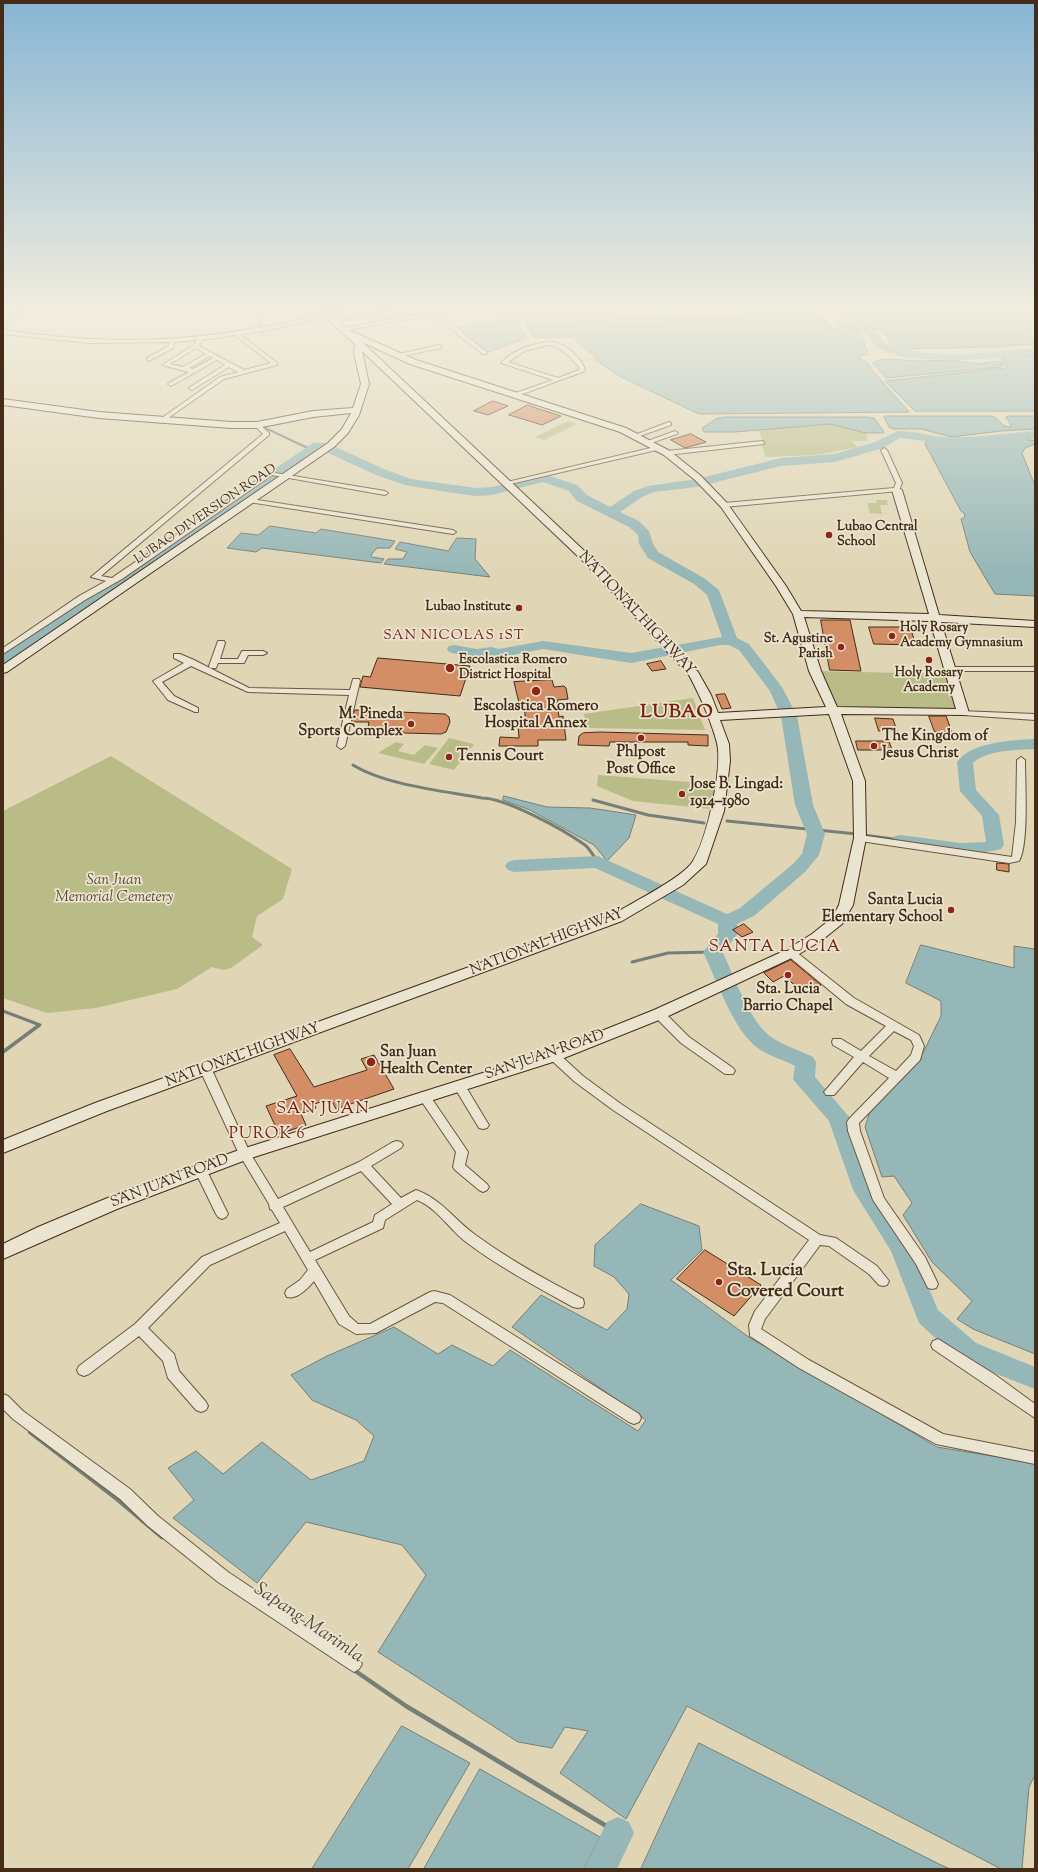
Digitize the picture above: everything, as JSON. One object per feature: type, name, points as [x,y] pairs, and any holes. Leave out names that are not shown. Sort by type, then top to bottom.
[{"type":"street","points":[[161,421],[194,398]]},
{"type":"street","name":"LUBAO DIVERSION ROAD","points":[[3,670],[331,445],[350,424],[360,398]]},
{"type":"street","name":"NATIONAL HIGHWAY","points":[[3,1147],[101,1107],[206,1070],[617,918],[678,882],[699,864],[718,811],[724,761],[723,744],[715,717],[694,674],[679,656],[589,561],[417,398]]},
{"type":"street","name":"SAN JUAN ROAD","points":[[3,1252],[44,1232],[111,1204],[245,1154],[554,1056],[659,1014],[791,952],[817,937],[837,921],[846,905],[860,835],[859,781],[836,716],[832,711],[815,671],[798,614],[781,586],[724,505],[702,482],[667,453],[648,442],[616,428],[525,398]]},
{"type":"street","points":[[3,402],[76,413],[161,421],[257,425],[313,414],[356,410]]},
{"type":"street","points":[[635,436],[669,424]]},
{"type":"street","points":[[113,580],[95,577],[267,434],[257,425]]},
{"type":"street","points":[[648,442],[675,433]]},
{"type":"street","points":[[667,453],[762,443]]},
{"type":"street","points":[[506,484],[659,448]]},
{"type":"street","points":[[884,450],[899,483],[897,490],[963,713]]},
{"type":"street","points":[[3,652],[272,473],[385,493]]},
{"type":"street","points":[[724,505],[897,490]]},
{"type":"street","points":[[251,501],[453,532]]},
{"type":"street","points":[[798,614],[936,618],[1035,624]]},
{"type":"street","points":[[211,672],[221,643]]},
{"type":"street","points":[[215,661],[241,661],[245,653],[263,653]]},
{"type":"street","points":[[178,656],[248,690],[354,693]]},
{"type":"street","points":[[191,662],[157,681],[171,698],[195,710]]},
{"type":"street","points":[[949,669],[1035,670]]},
{"type":"street","points":[[341,746],[356,681]]},
{"type":"street","points":[[715,717],[832,711],[963,713],[1035,718]]},
{"type":"street","points":[[860,835],[1009,860],[1016,859],[1018,854],[1021,822],[1021,760]]},
{"type":"street","points":[[791,952],[850,1001],[915,1038],[919,1046],[916,1057],[854,1122],[854,1130],[879,1200],[921,1261],[932,1284]]},
{"type":"street","points":[[659,1014],[685,1040],[728,1071]]},
{"type":"street","points":[[830,1092],[860,1058],[893,1026]]},
{"type":"street","points":[[837,1042],[860,1058],[897,1077]]},
{"type":"street","points":[[554,1056],[579,1079],[617,1106],[817,1239],[832,1242],[872,1270],[883,1281]]},
{"type":"street","points":[[206,1070],[245,1154],[274,1206],[308,1258],[344,1320],[356,1329],[371,1329],[434,1296],[446,1299],[634,1418]]},
{"type":"street","points":[[459,1085],[483,1125]]},
{"type":"street","points":[[424,1096],[462,1152],[459,1167],[483,1187]]},
{"type":"street","points":[[274,1206],[363,1165],[397,1145]]},
{"type":"street","points":[[363,1165],[400,1205]]},
{"type":"street","points":[[201,1171],[222,1214]]},
{"type":"street","points":[[308,1258],[379,1225],[379,1218],[416,1195],[426,1198],[470,1238],[542,1284],[578,1303]]},
{"type":"street","points":[[84,1370],[140,1328],[206,1261],[286,1225]]},
{"type":"street","points":[[817,1239],[760,1315],[755,1325],[755,1332],[804,1364],[941,1440],[1035,1458]]},
{"type":"street","points":[[291,1293],[304,1284],[315,1270]]},
{"type":"street","points":[[140,1328],[169,1358],[173,1374],[201,1406]]},
{"type":"street","points":[[938,1345],[989,1378],[1035,1412]]},
{"type":"street","points":[[3,1400],[18,1415],[125,1494],[153,1521],[223,1577],[354,1664]]},
{"type":"green space","points":[[568,421],[577,424],[544,440],[535,437]]},
{"type":"green space","points":[[830,424],[866,432],[867,441],[851,441],[858,447],[817,455],[766,457],[761,444],[763,442],[758,429]]},
{"type":"green space","points":[[876,500],[887,500],[888,505],[880,505],[882,514],[870,513],[867,503],[877,503]]},
{"type":"green space","points":[[819,671],[946,674],[956,710],[838,706],[832,702]]},
{"type":"green space","points":[[693,698],[705,730],[587,728],[584,714]]},
{"type":"green space","name":"Tennis Court","points":[[449,738],[474,744],[454,770],[429,764]]},
{"type":"green space","name":"Tennis Court","points":[[396,742],[404,744],[398,751],[414,755],[425,745],[438,748],[424,764],[378,753]]},
{"type":"green space","name":"San Juan Memorial Cemetery","points":[[111,756],[292,869],[283,899],[257,916],[252,937],[263,945],[231,968],[223,970],[212,967],[177,989],[96,1008],[47,1013],[3,998],[3,811]]},
{"type":"green space","points":[[598,775],[716,784],[711,809],[633,801],[597,786]]},
{"type":"water","points":[[666,398],[897,398],[909,412],[699,414]]},
{"type":"water","points":[[902,398],[1035,398],[1035,411],[915,411]]},
{"type":"water","points":[[992,416],[1004,426],[1010,427],[1011,425],[1006,417],[1007,416],[1035,416],[1035,429],[1001,431],[952,437],[921,429],[893,429],[889,427],[884,417]]},
{"type":"water","points":[[724,417],[868,417],[874,418],[884,432],[866,433],[830,424],[735,432],[704,432],[702,428],[716,419]]},
{"type":"water","points":[[1019,438],[1035,441],[1035,444],[1025,448],[1022,453],[1035,486],[1035,596],[995,594],[970,552],[961,519],[965,517],[964,513],[961,511],[925,444],[927,440],[958,443]]},
{"type":"water","points":[[270,526],[316,533],[321,529],[395,541],[390,548],[377,548],[371,555],[372,557],[384,559],[381,563],[262,548],[256,552],[227,548],[241,533],[258,535]]},
{"type":"water","points":[[457,538],[476,539],[475,559],[490,577],[384,564],[388,559],[403,559],[407,552],[395,549],[400,542],[448,551]]},
{"type":"water","points":[[504,796],[547,807],[590,808],[636,815],[629,838],[607,861],[594,845],[530,810],[503,800]]},
{"type":"water","points":[[921,945],[1014,968],[1014,946],[1035,949],[1035,1354],[973,1329],[957,1319],[972,1301],[932,1262],[903,1215],[912,1203],[894,1176],[882,1177],[865,1127],[870,1111],[920,1059],[941,1016],[941,1001],[906,983]]},
{"type":"water","points":[[641,1204],[699,1226],[702,1250],[671,1280],[750,1338],[937,1447],[1035,1463],[1035,1775],[1029,1787],[1022,1869],[1001,1869],[687,1706],[626,1819],[560,1773],[588,1731],[565,1727],[552,1748],[518,1742],[378,1652],[426,1575],[402,1545],[306,1522],[257,1583],[173,1518],[194,1500],[168,1468],[196,1451],[223,1474],[262,1442],[311,1480],[364,1461],[374,1436],[356,1420],[312,1400],[291,1375],[327,1356],[394,1327],[438,1354],[452,1345],[493,1366],[510,1350],[638,1431],[646,1420],[512,1327],[541,1295],[607,1330],[627,1309],[629,1294],[614,1277],[594,1266],[595,1245]]},
{"type":"water","points":[[402,1726],[470,1763],[408,1869],[312,1869]]},
{"type":"water","points":[[699,1743],[939,1864],[950,1869],[641,1869]]},
{"type":"water","points":[[480,1769],[600,1837],[584,1869],[424,1869]]},
{"type":"building","points":[[493,401],[508,406],[488,415],[474,411]]},
{"type":"building","points":[[528,405],[561,416],[542,425],[509,415]]},
{"type":"building","points":[[691,434],[706,442],[685,448],[671,440]]},
{"type":"building","name":"St. Agustine Parish","points":[[821,620],[850,620],[861,671],[830,670]]},
{"type":"building","name":"Holy Rosary Academy Gymnasium","points":[[869,627],[910,627],[916,645],[874,644]]},
{"type":"building","name":"Escolastica Romero District Hospital","points":[[378,658],[470,666],[460,696],[360,687],[363,676],[370,677]]},
{"type":"building","points":[[661,661],[666,669],[652,671],[647,664]]},
{"type":"building","points":[[552,680],[554,687],[564,686],[566,688],[568,699],[557,700],[559,717],[563,716],[566,740],[538,740],[538,746],[499,746],[500,737],[519,738],[518,726],[526,725],[524,703],[519,703],[514,682]]},
{"type":"building","points":[[725,694],[731,708],[722,709],[716,695]]},
{"type":"building","name":"M. Pineda Sports Complex","points":[[355,710],[445,714],[449,717],[450,722],[446,732],[441,734],[367,732],[369,722],[352,722]]},
{"type":"building","points":[[929,716],[946,716],[952,732],[935,732]]},
{"type":"building","points":[[875,718],[893,719],[897,731],[879,731]]},
{"type":"building","points":[[600,732],[708,735],[708,746],[688,745],[688,742],[610,742],[609,746],[578,745],[579,736],[583,733]]},
{"type":"building","name":"The Kingdom of Jesus Christ","points":[[856,741],[889,741],[892,750],[858,750]]},
{"type":"building","points":[[997,863],[1009,864],[1009,872],[997,870]]},
{"type":"building","points":[[744,924],[753,932],[742,937],[733,930]]},
{"type":"building","name":"Sta. Lucia Barrio Chapel","points":[[791,960],[821,985],[805,994],[784,976],[773,982],[764,973]]},
{"type":"building","points":[[290,1049],[314,1087],[367,1070],[361,1059],[374,1055],[394,1089],[336,1109],[331,1099],[314,1104],[316,1108],[301,1114],[306,1125],[279,1134],[266,1106],[297,1096],[274,1055]]},
{"type":"building","name":"Sta. Lucia Covered Court","points":[[705,1250],[761,1285],[734,1316],[677,1279]]},
{"type":"waterway","points":[[261,426],[312,450]]},
{"type":"waterway","points":[[612,512],[638,494],[652,489],[697,483],[781,462],[835,458],[879,445],[898,435],[905,434],[941,441],[980,440],[1035,435]]},
{"type":"waterway","points":[[3,659],[317,446],[323,446]]},
{"type":"waterway","points":[[332,450],[380,472],[409,482],[447,488],[476,492],[492,491],[544,478],[573,488],[582,498],[634,524],[644,534],[646,544],[653,555],[699,581],[714,593],[722,620],[731,641]]},
{"type":"waterway","points":[[454,649],[472,653],[491,651],[497,654],[543,645],[631,658],[720,641],[731,641]]},
{"type":"waterway","points":[[727,921],[747,912],[799,868],[810,855],[816,834],[804,805],[789,716],[777,690],[744,647],[731,641]]},
{"type":"waterway","points":[[901,840],[960,849],[984,848],[995,845],[990,815],[968,791],[965,762],[972,755],[1008,745],[1035,744]]},
{"type":"waterway","points":[[353,765],[381,778],[433,790],[492,799],[505,803],[535,816],[576,839],[587,847],[598,862]]},
{"type":"waterway","points":[[593,800],[648,815],[704,823]]},
{"type":"waterway","points":[[727,821],[857,834]]},
{"type":"waterway","points":[[863,835],[901,840]]},
{"type":"waterway","points":[[514,866],[598,862],[727,921]]},
{"type":"waterway","points":[[727,921],[728,935],[713,952],[729,985],[735,1004],[752,1030],[766,1044],[806,1062],[804,1079],[839,1118],[864,1190],[901,1248],[928,1316],[967,1351],[1035,1378]]},
{"type":"waterway","points":[[632,962],[668,953],[713,952]]},
{"type":"waterway","name":"Sapang Marimla","points":[[3,1011],[40,1025],[37,1027]]},
{"type":"waterway","name":"Sapang Marimla","points":[[3,1052],[38,1026]]},
{"type":"waterway","name":"Sapang Marimla","points":[[30,1432],[117,1499],[162,1537]]},
{"type":"waterway","name":"Sapang Marimla","points":[[354,1670],[406,1706],[618,1833]]},
{"type":"waterway","points":[[600,1869],[618,1833]]},
{"type":"place","name":"Lubao Central School","points":[[829,535]]},
{"type":"place","name":"Lubao Institute","points":[[519,608]]},
{"type":"place","name":"Holy Rosary Academy Gymnasium","points":[[892,636]]},
{"type":"place","name":"St. Agustine Parish","points":[[841,647]]},
{"type":"place","name":"Holy Rosary Academy","points":[[929,660]]},
{"type":"place","name":"Escolastica Romero District Hospital","points":[[450,668]]},
{"type":"place","name":"Escolastica Romero Hospital Annex","points":[[536,691]]},
{"type":"place","name":"M. Pineda Sports Complex","points":[[411,724]]},
{"type":"place","name":"Phlpost Post Office","points":[[641,738]]},
{"type":"place","name":"The Kingdom of Jesus Christ","points":[[874,746]]},
{"type":"place","name":"Tennis Court","points":[[449,757]]},
{"type":"place","name":"Jose B. Lingad: 1914–1980","points":[[682,794]]},
{"type":"place","name":"Santa Lucia Elementary School","points":[[951,910]]},
{"type":"place","name":"Sta. Lucia Barrio Chapel","points":[[788,975]]},
{"type":"place","name":"San Juan Health Center","points":[[371,1062]]},
{"type":"place","name":"Sta. Lucia Covered Court","points":[[719,1282]]},
{"type":"district","name":"SAN NICOLAS 1ST","points":[[454,637]]},
{"type":"district","name":"LUBAO","points":[[677,714]]},
{"type":"district","name":"SANTA LUCIA","points":[[775,948]]},
{"type":"district","name":"SAN JUAN","points":[[323,1110]]},
{"type":"district","name":"PUROK 6","points":[[267,1135]]}]
